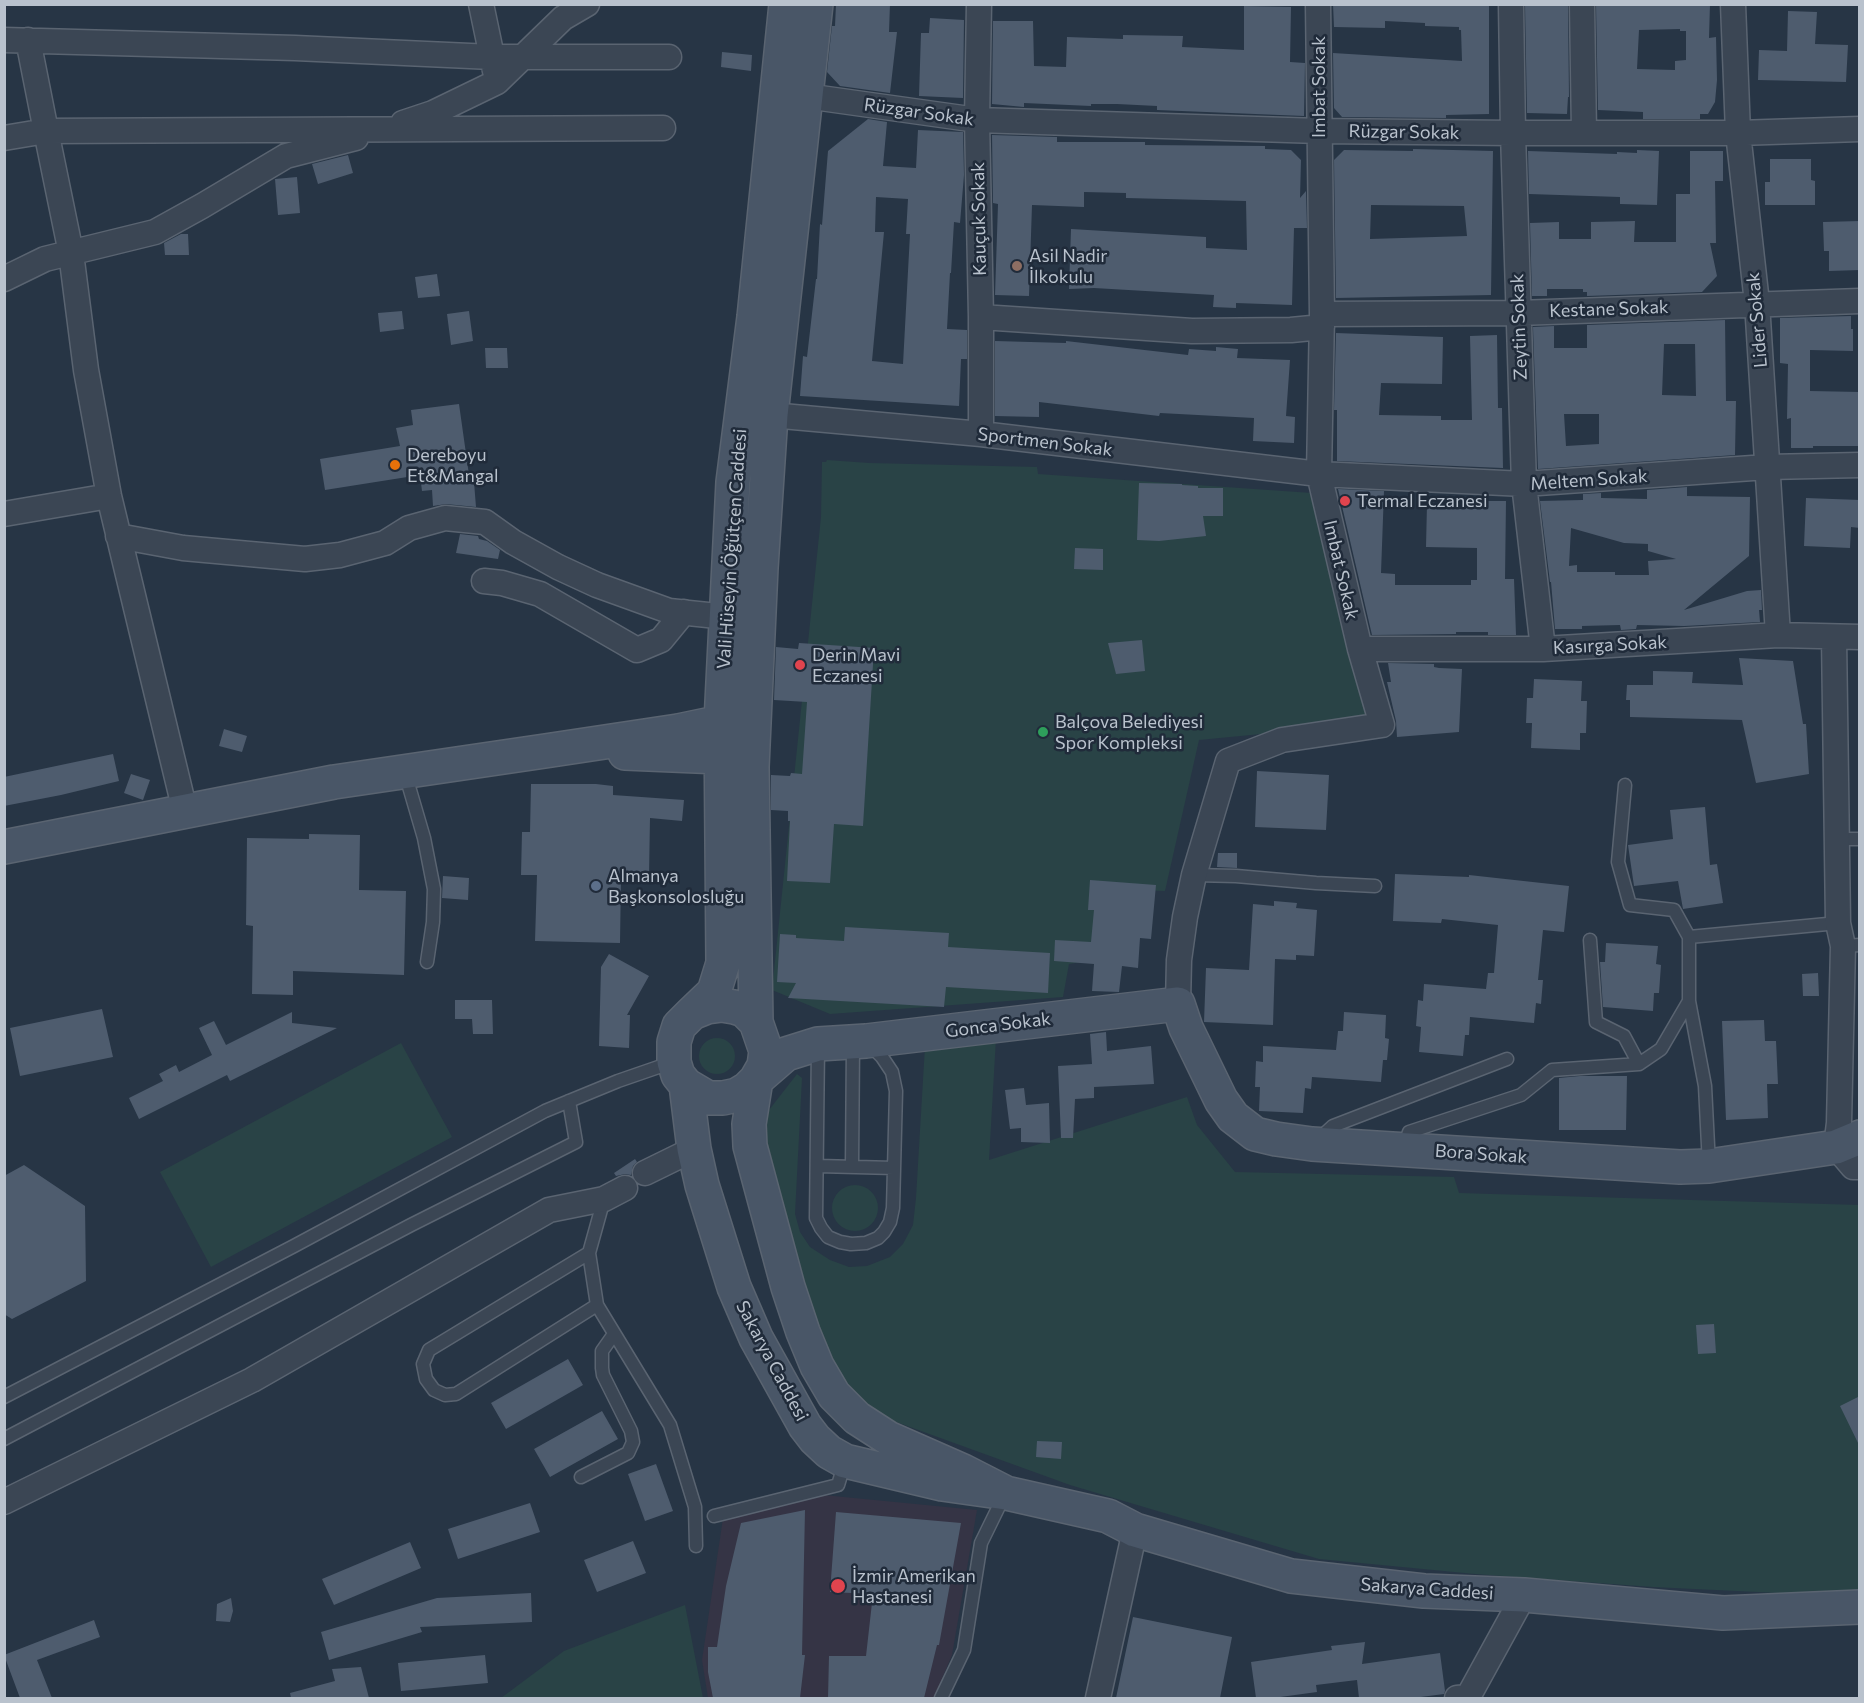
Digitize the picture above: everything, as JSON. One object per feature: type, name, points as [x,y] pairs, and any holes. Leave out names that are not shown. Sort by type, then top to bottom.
[{"type":"main road","name":"Vali Hüseyin Öğütçen Caddesi","points":[[692,1013],[714,992],[723,963],[720,757],[733,482],[754,316],[786,4]]},
{"type":"main road","name":"Vali Hüseyin Öğütçen Caddesi","points":[[756,1022],[752,767],[771,415],[816,4]]},
{"type":"main road","points":[[4,847],[334,782],[678,731],[721,722],[752,767]]},
{"type":"main road","points":[[545,751],[720,757]]},
{"type":"main road","name":"Gonca Sokak","points":[[818,1044],[860,1042],[1178,1004]]},
{"type":"main road","name":"Bora Sokak","points":[[1178,1004],[1186,1029],[1221,1100],[1233,1117],[1255,1134],[1276,1139],[1312,1144],[1680,1167],[1709,1166],[1852,1150]]},
{"type":"main road","points":[[722,1005],[744,1010],[756,1022],[793,1040],[818,1044],[786,1054],[737,1095],[708,1098],[680,1074],[674,1042],[679,1026],[692,1013],[707,1007],[722,1005]]},
{"type":"main road","points":[[756,1022],[766,1051],[764,1066],[756,1080]]},
{"type":"main road","name":"Sakarya Caddesi","points":[[680,1074],[702,1185],[734,1287],[756,1338],[805,1426],[829,1452],[845,1461],[942,1484],[1006,1493],[1108,1516],[1135,1530],[1292,1576],[1424,1591],[1524,1596],[1723,1613],[1860,1607]]},
{"type":"main road","name":"Sakarya Caddesi","points":[[756,1080],[748,1124],[750,1146],[788,1287],[817,1366],[834,1395],[857,1418],[888,1438],[1006,1493]]},
{"type":"street","points":[[481,4],[497,82]]},
{"type":"street","points":[[4,279],[45,259],[154,232],[286,156],[433,113],[497,82],[563,18],[587,4]]},
{"type":"street","name":"Kauçuk Sokak","points":[[979,4],[977,120],[981,434]]},
{"type":"street","name":"Imbat Sokak","points":[[1178,1004],[1179,960],[1185,917],[1194,875],[1228,761],[1282,740],[1382,725],[1360,649],[1319,474],[1322,321],[1318,4]]},
{"type":"street","name":"Zeytin Sokak","points":[[1511,4],[1524,484],[1543,648]]},
{"type":"street","points":[[1582,4],[1584,133]]},
{"type":"street","name":"Lider Sokak","points":[[1733,4],[1738,133],[1757,303],[1778,635]]},
{"type":"street","points":[[185,811],[109,496],[86,370],[70,253],[46,131],[16,40],[492,57],[669,57]]},
{"type":"street","name":"Rüzgar Sokak","points":[[806,96],[977,120],[1319,131],[1513,134],[1738,133],[1860,129]]},
{"type":"street","points":[[6,138],[46,131],[663,128]]},
{"type":"street","name":"Kestane Sokak","points":[[981,317],[1192,331],[1291,330],[1322,321],[1757,303],[1860,301]]},
{"type":"street","name":"Sportmen Sokak","points":[[771,415],[981,434],[1319,474]]},
{"type":"street","name":"Meltem Sokak","points":[[1319,474],[1524,484],[1767,468],[1860,465]]},
{"type":"street","points":[[4,514],[109,496]]},
{"type":"street","points":[[118,536],[183,548],[305,559],[340,555],[385,543],[409,528],[445,518],[485,522],[522,547],[597,585],[669,611],[727,617]]},
{"type":"street","points":[[484,581],[502,583],[540,594],[637,650],[661,640],[684,612]]},
{"type":"street","name":"Kasırga Sokak","points":[[1360,649],[1543,648],[1778,635],[1860,637]]},
{"type":"street","points":[[1834,637],[1849,839],[1839,1123],[1852,1150]]},
{"type":"street","points":[[645,1173],[694,1149]]},
{"type":"street","points":[[4,1502],[252,1380],[549,1210],[614,1193]]},
{"type":"street","points":[[1098,1698],[1135,1530]]},
{"type":"street","points":[[1457,1698],[1467,1697],[1524,1596]]},
{"type":"lane","points":[[404,772],[424,838],[434,889],[433,921],[427,963]]},
{"type":"lane","points":[[1625,785],[1618,862],[1630,905],[1674,910],[1689,937],[1689,1001],[1706,1086],[1709,1166]]},
{"type":"lane","points":[[1194,875],[1375,886]]},
{"type":"lane","points":[[1689,937],[1847,938]]},
{"type":"lane","points":[[1590,940],[1596,1022],[1624,1036],[1639,1064]]},
{"type":"lane","points":[[1404,1150],[1410,1132],[1521,1095],[1552,1070],[1639,1064],[1661,1049],[1689,1001]]},
{"type":"lane","points":[[852,1166],[860,1042]]},
{"type":"lane","points":[[818,1044],[816,1218],[820,1228],[828,1237],[851,1244],[866,1243],[878,1238],[890,1222],[893,1208],[896,1091],[892,1072],[882,1057],[860,1042]]},
{"type":"lane","points":[[1312,1144],[1333,1126],[1507,1059]]},
{"type":"lane","points":[[4,1397],[315,1235],[545,1111],[618,1081],[680,1074]]},
{"type":"lane","points":[[4,1439],[576,1142],[569,1101]]},
{"type":"lane","points":[[818,1166],[894,1168]]},
{"type":"lane","points":[[614,1193],[589,1253],[597,1305],[670,1425],[695,1507],[696,1546]]},
{"type":"lane","points":[[589,1253],[429,1350],[423,1364],[426,1379],[434,1390],[445,1395],[456,1394],[597,1305]]},
{"type":"lane","points":[[581,1477],[628,1453],[633,1442],[631,1431],[603,1375],[602,1351],[614,1334]]},
{"type":"lane","points":[[714,1516],[838,1485],[845,1461]]},
{"type":"lane","points":[[940,1698],[964,1650],[981,1543],[1006,1493]]},
{"type":"shaded area","name":"İzmir Amerikan Hastanesi","points":[[813,1494],[977,1510],[952,1655],[934,1698],[708,1698],[702,1660],[723,1518]]},
{"type":"green space","name":"Balçova Belediyesi Spor Kompleksi","points":[[827,460],[1037,467],[1038,474],[1312,493],[1375,723],[1199,740],[1165,891],[1112,889],[1101,959],[1069,964],[1063,997],[830,1014],[772,990],[821,517],[822,462]]},
{"type":"green space","points":[[717,1038],[730,1043],[735,1056],[730,1069],[717,1074],[704,1069],[699,1056],[704,1043]]},
{"type":"green space","points":[[996,1038],[989,1160],[1187,1097],[1197,1125],[1235,1172],[1454,1177],[1459,1193],[1859,1205],[1859,1594],[1842,1596],[1653,1587],[1475,1574],[1319,1559],[1070,1485],[888,1419],[851,1393],[817,1333],[768,1162],[764,1125],[769,1110],[797,1074],[802,1078],[795,1214],[800,1232],[810,1247],[830,1260],[849,1267],[867,1266],[890,1257],[903,1244],[913,1225],[925,1046]]},
{"type":"green space","points":[[401,1043],[452,1137],[211,1267],[160,1172]]},
{"type":"green space","points":[[860,1185],[872,1191],[877,1199],[877,1217],[872,1225],[864,1230],[850,1231],[842,1228],[835,1221],[832,1203],[835,1195],[842,1188]]},
{"type":"green space","points":[[685,1605],[703,1698],[501,1698],[564,1651]]},
{"type":"building","points":[[836,4],[890,4],[889,32],[897,32],[890,93],[840,86],[827,72],[832,26],[835,26]]},
{"type":"building","points":[[1333,4],[1489,4],[1489,114],[1446,115],[1446,118],[1342,117],[1334,108],[1333,53],[1462,61],[1461,30],[1459,27],[1385,21],[1385,28],[1334,27]]},
{"type":"building","points":[[1525,4],[1568,4],[1569,97],[1567,114],[1527,113]]},
{"type":"building","points":[[1596,4],[1710,4],[1709,38],[1716,37],[1717,80],[1715,102],[1708,114],[1700,114],[1700,119],[1643,119],[1643,112],[1598,110]],"holes":[[[1680,29],[1680,31],[1686,31],[1686,60],[1675,61],[1675,70],[1637,69],[1639,30]]]},
{"type":"building","points":[[1244,6],[1291,7],[1290,62],[1305,63],[1304,116],[1157,110],[1157,106],[1117,104],[1091,104],[1091,106],[1024,103],[1024,107],[992,104],[993,21],[1033,21],[1034,66],[1066,67],[1067,37],[1123,39],[1123,35],[1183,36],[1182,47],[1244,50]]},
{"type":"building","points":[[1788,11],[1817,12],[1815,44],[1848,45],[1846,82],[1758,80],[1759,50],[1787,51]]},
{"type":"building","points":[[930,18],[964,20],[963,98],[919,96],[921,33],[929,33]]},
{"type":"building","points":[[722,52],[752,55],[751,71],[721,67]]},
{"type":"building","points":[[868,119],[887,122],[883,166],[916,168],[918,130],[963,132],[964,175],[960,223],[954,222],[947,329],[967,330],[967,359],[961,359],[959,406],[800,396],[803,356],[807,357],[817,279],[828,151]],"holes":[[[876,197],[908,199],[906,234],[910,234],[903,364],[872,361],[884,232],[875,232]]]},
{"type":"building","points":[[992,135],[1057,137],[1057,142],[1265,146],[1265,149],[1291,150],[1301,160],[1300,198],[1306,191],[1307,228],[1294,228],[1292,305],[1236,303],[1236,308],[1213,307],[1214,295],[1094,288],[1069,289],[1071,229],[1206,237],[1206,248],[1247,250],[1246,201],[1126,198],[1126,193],[1084,192],[1084,207],[1032,205],[1029,296],[995,295],[998,204],[993,203]]},
{"type":"building","points":[[1413,149],[1493,151],[1491,295],[1336,298],[1334,160],[1344,150],[1413,151]],"holes":[[[1371,205],[1464,206],[1467,236],[1370,239]]]},
{"type":"building","points":[[1637,150],[1659,151],[1657,205],[1620,204],[1620,197],[1529,194],[1528,151],[1617,154],[1617,152],[1637,153]]},
{"type":"building","points":[[1690,151],[1723,151],[1723,181],[1715,181],[1716,243],[1710,243],[1717,276],[1702,292],[1587,296],[1587,292],[1583,292],[1583,289],[1547,289],[1547,296],[1532,296],[1530,223],[1559,222],[1559,239],[1591,239],[1591,222],[1635,221],[1634,242],[1676,242],[1676,194],[1690,194]]},
{"type":"building","points":[[348,155],[353,173],[318,184],[312,164]]},
{"type":"building","points":[[1770,159],[1811,159],[1811,180],[1815,181],[1815,205],[1765,205],[1765,182],[1770,182]]},
{"type":"building","points":[[297,177],[300,213],[278,215],[275,179]]},
{"type":"building","points":[[1860,221],[1860,270],[1829,271],[1829,251],[1824,251],[1823,222]]},
{"type":"building","points":[[181,234],[188,234],[189,255],[165,255],[164,243]]},
{"type":"building","points":[[437,274],[440,296],[418,298],[415,277]]},
{"type":"building","points":[[402,311],[404,329],[380,332],[378,313]]},
{"type":"building","points":[[469,311],[473,341],[451,345],[447,314]]},
{"type":"building","points":[[1851,316],[1853,351],[1810,350],[1810,391],[1860,392],[1860,446],[1791,448],[1791,418],[1787,419],[1788,364],[1780,363],[1780,318]]},
{"type":"building","points":[[1725,320],[1726,401],[1736,401],[1735,455],[1538,469],[1533,327],[1554,326],[1554,348],[1587,348],[1587,325]],"holes":[[[1664,344],[1695,344],[1696,396],[1662,395]],[[1564,414],[1599,414],[1599,444],[1566,446]]]},
{"type":"building","points":[[1336,333],[1443,337],[1442,384],[1381,383],[1379,415],[1441,416],[1441,420],[1472,420],[1470,336],[1497,335],[1498,408],[1502,408],[1503,468],[1337,461],[1337,410],[1334,410]]},
{"type":"building","points":[[995,341],[1066,343],[1066,341],[1188,355],[1189,349],[1216,351],[1216,347],[1238,349],[1237,358],[1290,360],[1286,416],[1295,417],[1294,443],[1253,441],[1254,418],[1160,413],[1159,416],[1039,402],[1039,417],[995,416]]},
{"type":"building","points":[[485,348],[507,348],[508,368],[486,368]]},
{"type":"building","points":[[459,404],[470,482],[474,482],[476,507],[446,504],[433,506],[432,490],[422,491],[420,475],[325,490],[320,459],[400,446],[396,428],[413,425],[411,410]]},
{"type":"building","points":[[1139,483],[1223,488],[1223,516],[1203,516],[1206,536],[1159,541],[1137,540]]},
{"type":"building","points":[[1687,487],[1687,496],[1750,497],[1749,556],[1684,610],[1747,591],[1761,590],[1760,622],[1684,626],[1637,625],[1636,629],[1621,630],[1620,625],[1555,629],[1540,501],[1583,500],[1583,494],[1601,493],[1601,498],[1647,499],[1647,490]],"holes":[[[1571,528],[1624,543],[1648,544],[1648,551],[1676,559],[1648,561],[1649,575],[1577,572],[1577,565],[1569,566]]]},
{"type":"building","points":[[1338,489],[1384,491],[1381,573],[1395,574],[1395,585],[1471,585],[1471,580],[1477,580],[1477,548],[1426,547],[1427,504],[1479,506],[1479,501],[1506,501],[1505,579],[1514,579],[1516,635],[1456,632],[1456,634],[1372,635]]},
{"type":"building","points":[[1806,498],[1860,500],[1860,528],[1851,527],[1850,548],[1804,546]]},
{"type":"building","points":[[460,534],[478,536],[479,539],[487,541],[500,550],[498,559],[456,553]]},
{"type":"building","points":[[1075,548],[1103,549],[1103,570],[1074,569]]},
{"type":"building","points":[[1142,640],[1145,671],[1116,674],[1108,643]]},
{"type":"building","points":[[799,643],[874,648],[863,826],[834,824],[830,883],[787,881],[790,821],[788,821],[788,811],[771,810],[771,775],[802,774],[807,702],[774,700],[776,647],[798,649]]},
{"type":"building","points":[[1739,658],[1793,661],[1803,724],[1806,724],[1809,774],[1756,783],[1742,720],[1630,717],[1630,700],[1626,700],[1627,685],[1653,685],[1653,671],[1693,672],[1692,683],[1743,685]]},
{"type":"building","points":[[1388,663],[1434,664],[1434,667],[1439,668],[1462,669],[1459,732],[1397,737],[1396,721],[1387,682],[1391,682]]},
{"type":"building","points":[[1534,679],[1582,681],[1581,701],[1587,701],[1586,733],[1580,733],[1580,750],[1531,748],[1532,723],[1526,723],[1527,698],[1533,698]]},
{"type":"building","points":[[224,729],[247,736],[242,752],[219,746]]},
{"type":"building","points":[[113,754],[119,781],[4,806],[4,777]]},
{"type":"building","points":[[1257,771],[1329,775],[1326,830],[1255,827]]},
{"type":"building","points":[[131,774],[150,780],[143,800],[124,793]]},
{"type":"building","points":[[531,784],[596,784],[613,786],[613,795],[684,800],[682,821],[650,818],[649,877],[621,876],[620,943],[535,941],[537,875],[521,875],[522,832],[530,832]]},
{"type":"building","points":[[1705,807],[1710,865],[1717,864],[1723,903],[1683,909],[1678,881],[1634,886],[1628,845],[1673,839],[1670,810]]},
{"type":"building","points":[[309,834],[360,835],[359,890],[406,891],[404,975],[293,971],[293,995],[252,994],[253,926],[246,925],[247,838],[309,839]]},
{"type":"building","points":[[1218,853],[1237,853],[1237,868],[1217,867]]},
{"type":"building","points":[[1395,874],[1469,877],[1469,875],[1569,886],[1564,932],[1543,930],[1538,980],[1543,980],[1541,1004],[1536,1003],[1534,1023],[1470,1017],[1469,1035],[1465,1035],[1463,1056],[1419,1052],[1421,1027],[1416,1026],[1418,1000],[1423,1001],[1424,984],[1486,989],[1488,973],[1494,973],[1498,925],[1442,919],[1441,923],[1393,921]]},
{"type":"building","points":[[443,876],[469,878],[468,900],[442,898]]},
{"type":"building","points":[[1090,880],[1156,885],[1151,939],[1140,938],[1138,968],[1122,966],[1119,992],[1092,991],[1094,964],[1054,961],[1055,940],[1091,942],[1094,910],[1088,910]]},
{"type":"building","points":[[1274,901],[1297,903],[1296,908],[1317,910],[1314,956],[1296,955],[1296,960],[1275,959],[1273,1025],[1204,1022],[1206,968],[1249,970],[1253,904],[1274,906]]},
{"type":"building","points":[[845,927],[949,933],[948,947],[1050,953],[1048,993],[946,987],[944,1007],[788,998],[796,983],[777,982],[780,934],[796,935],[796,938],[844,941]]},
{"type":"building","points":[[1606,943],[1658,946],[1656,964],[1661,965],[1659,993],[1654,993],[1653,1011],[1603,1007],[1600,962],[1605,962]]},
{"type":"building","points":[[609,954],[649,976],[627,1015],[630,1015],[629,1048],[599,1046],[601,967]]},
{"type":"building","points":[[1818,973],[1819,996],[1803,996],[1802,974]]},
{"type":"building","points":[[455,1000],[492,1000],[493,1034],[473,1034],[472,1019],[455,1019]]},
{"type":"building","points":[[102,1009],[113,1057],[20,1076],[10,1028]]},
{"type":"building","points":[[292,1012],[292,1023],[337,1028],[230,1081],[227,1075],[139,1119],[129,1098],[163,1081],[159,1074],[176,1065],[179,1072],[212,1055],[199,1028],[214,1021],[226,1045]]},
{"type":"building","points":[[1344,1012],[1386,1015],[1385,1038],[1389,1039],[1387,1060],[1383,1060],[1381,1082],[1312,1077],[1311,1089],[1305,1088],[1303,1113],[1259,1111],[1260,1087],[1255,1087],[1256,1061],[1263,1062],[1263,1046],[1336,1050],[1338,1031],[1343,1031]]},
{"type":"building","points":[[1764,1020],[1765,1041],[1776,1041],[1778,1084],[1767,1084],[1768,1118],[1726,1120],[1722,1021]]},
{"type":"building","points":[[1106,1032],[1107,1051],[1151,1046],[1154,1084],[1094,1087],[1094,1098],[1075,1099],[1073,1138],[1061,1138],[1058,1066],[1092,1064],[1090,1034]]},
{"type":"building","points":[[1627,1076],[1626,1130],[1559,1130],[1559,1078]]},
{"type":"building","points":[[1024,1088],[1026,1105],[1049,1103],[1050,1143],[1021,1142],[1021,1128],[1010,1129],[1005,1090]]},
{"type":"building","points":[[635,1159],[637,1162],[633,1166],[631,1175],[616,1176],[614,1173]]},
{"type":"building","points":[[24,1165],[85,1206],[86,1281],[12,1319],[4,1314],[4,1176]]},
{"type":"building","points":[[1714,1324],[1716,1353],[1698,1354],[1696,1325]]},
{"type":"building","points":[[568,1359],[583,1385],[506,1429],[491,1403]]},
{"type":"building","points":[[1860,1396],[1860,1447],[1840,1406]]},
{"type":"building","points":[[602,1411],[618,1439],[550,1477],[534,1449]]},
{"type":"building","points":[[1037,1441],[1062,1442],[1061,1459],[1036,1457]]},
{"type":"building","points":[[656,1464],[673,1511],[645,1521],[628,1474]]},
{"type":"building","points":[[530,1503],[540,1532],[458,1559],[448,1529]]},
{"type":"building","points":[[805,1510],[802,1655],[805,1655],[800,1698],[713,1698],[708,1672],[708,1647],[717,1647],[726,1586],[741,1523]]},
{"type":"building","points":[[836,1512],[961,1523],[939,1645],[937,1645],[924,1698],[828,1698],[829,1656],[866,1656],[873,1594],[830,1592]]},
{"type":"building","points":[[633,1541],[646,1573],[597,1592],[584,1560]]},
{"type":"building","points":[[410,1542],[421,1568],[334,1605],[322,1579]]},
{"type":"building","points":[[531,1593],[532,1622],[420,1627],[422,1632],[329,1660],[321,1632],[437,1598]]},
{"type":"building","points":[[231,1598],[233,1611],[230,1622],[216,1621],[217,1604]]},
{"type":"building","points":[[1133,1617],[1232,1637],[1220,1698],[1116,1698]]},
{"type":"building","points":[[94,1620],[100,1637],[37,1660],[52,1698],[20,1698],[4,1655]]},
{"type":"building","points":[[1365,1642],[1362,1664],[1440,1653],[1444,1694],[1413,1698],[1359,1698],[1357,1680],[1316,1685],[1317,1692],[1256,1698],[1251,1662],[1332,1650],[1331,1646]]},
{"type":"building","points":[[485,1655],[488,1683],[401,1691],[398,1663]]},
{"type":"building","points":[[361,1667],[369,1698],[291,1698],[290,1693],[335,1681],[332,1669]]},
{"type":"place","name":"Asil Nadir İlkokulu","points":[[1017,266]]},
{"type":"place","name":"Dereboyu Et&Mangal","points":[[395,465]]},
{"type":"place","name":"Termal Eczanesi","points":[[1345,501]]},
{"type":"place","name":"Derin Mavi Eczanesi","points":[[800,665]]},
{"type":"place","name":"Balçova Belediyesi Spor Kompleksi","points":[[1043,732]]},
{"type":"place","name":"Almanya Başkonsolosluğu","points":[[596,886]]},
{"type":"place","name":"İzmir Amerikan Hastanesi","points":[[838,1586]]}]
